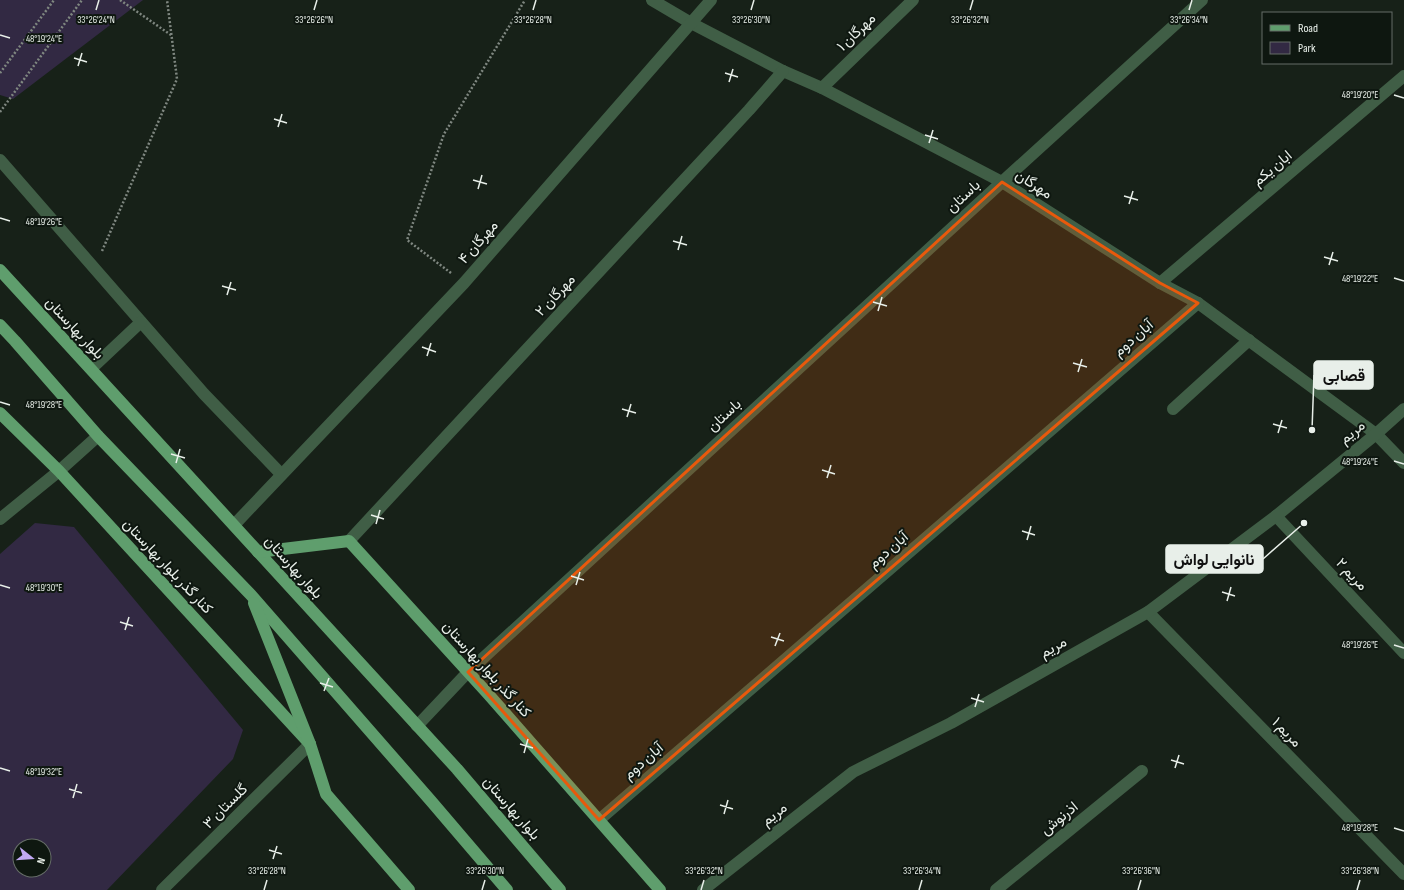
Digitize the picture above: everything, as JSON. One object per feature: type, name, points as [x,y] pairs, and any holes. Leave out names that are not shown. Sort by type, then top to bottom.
[{"type":"main road","name":"بلوار بهارستان","points":[[0,270],[457,769],[560,890]]},
{"type":"main road","points":[[0,325],[98,436],[251,595],[507,890]]},
{"type":"main road","name":"کنار گذر بلوار بهارستان","points":[[0,413],[59,471],[310,744]]},
{"type":"main road","points":[[258,552],[349,541]]},
{"type":"main road","name":"کنار گذر بلوار بهارستان","points":[[349,541],[468,672],[660,890]]},
{"type":"main road","name":"کنار گذر بلوار بهارستان","points":[[251,595],[310,744],[326,794],[409,890]]},
{"type":"street","name":"مهرگان","points":[[652,0],[691,23],[783,71],[822,88],[1002,182],[1160,284],[1198,303],[1376,434],[1404,463]]},
{"type":"street","name":"مهرگان ۴","points":[[234,525],[464,283],[711,0]]},
{"type":"street","name":"مهرگان ۱","points":[[822,88],[913,0]]},
{"type":"street","name":"باستان","points":[[417,726],[468,672],[1202,0]]},
{"type":"street","name":"مهرگان ۲","points":[[349,541],[749,110],[783,71]]},
{"type":"street","name":"ابان یکم","points":[[1160,284],[1404,76]]},
{"type":"street","points":[[0,160],[204,394],[281,474]]},
{"type":"street","name":"آبان دوم","points":[[599,820],[1198,303]]},
{"type":"street","points":[[91,369],[141,322]]},
{"type":"street","points":[[1173,409],[1249,340]]},
{"type":"street","name":"مریم","points":[[703,890],[853,772],[951,723],[1148,612],[1276,516],[1376,434],[1404,409]]},
{"type":"street","points":[[0,519],[59,471],[98,436]]},
{"type":"street","name":"مریم ۲","points":[[1276,516],[1404,653]]},
{"type":"street","name":"مریم ۱","points":[[1148,612],[1404,874]]},
{"type":"street","name":"گلستان ۳","points":[[162,890],[310,744]]},
{"type":"street","name":"اذرنوش","points":[[996,890],[1142,771]]},
{"type":"path","points":[[0,73],[54,0]]},
{"type":"path","points":[[0,112],[82,0]]},
{"type":"path","points":[[120,0],[171,35]]},
{"type":"path","points":[[94,268],[177,79],[167,0]]},
{"type":"path","points":[[464,283],[407,240],[444,134],[525,0]]},
{"type":"highlighted area","points":[[1002,182],[1160,283],[1198,303],[599,820],[468,672]]},
{"type":"green space","points":[[0,0],[143,0],[13,99],[0,95]]},
{"type":"green space","points":[[35,523],[74,527],[243,730],[233,759],[107,890],[0,890],[0,554]]},
{"type":"place","name":"قصابی","points":[[1312,430]]},
{"type":"place","name":"نانوایی لواش","points":[[1304,523]]}]
